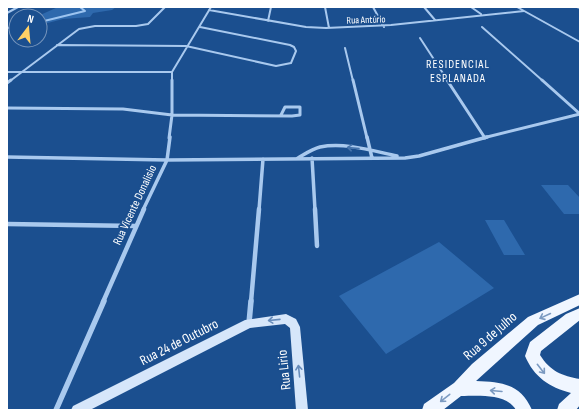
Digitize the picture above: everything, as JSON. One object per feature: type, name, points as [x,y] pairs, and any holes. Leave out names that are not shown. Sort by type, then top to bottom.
[{"type":"main road","name":"Rua 9 de Julho","points":[[430,410],[459,388],[477,368],[533,322],[580,299]]},
{"type":"main road","points":[[580,314],[571,318],[535,347],[532,356],[539,368],[547,376],[561,383],[580,387]]},
{"type":"main road","points":[[459,388],[509,393],[523,406],[524,410]]},
{"type":"main road","points":[[565,410],[580,394]]},
{"type":"street","points":[[7,13],[18,7]]},
{"type":"street","points":[[7,83],[80,29],[95,26],[136,26],[151,22],[164,7]]},
{"type":"street","points":[[268,21],[271,7]]},
{"type":"street","points":[[325,7],[329,28]]},
{"type":"street","points":[[373,7],[384,27]]},
{"type":"street","points":[[424,7],[435,20]]},
{"type":"street","points":[[471,7],[481,14]]},
{"type":"street","points":[[517,7],[580,42]]},
{"type":"street","name":"Rua Antúrio","points":[[210,9],[268,21],[314,28],[384,27],[481,14],[524,11]]},
{"type":"street","name":"Rua Vicente Donalisio","points":[[56,410],[136,226],[167,160],[172,115],[172,72],[186,46],[200,28],[210,9]]},
{"type":"street","points":[[482,27],[580,114]]},
{"type":"street","points":[[57,45],[186,46],[268,65],[286,65],[292,63],[296,51],[294,47],[280,43],[200,28]]},
{"type":"street","points":[[420,38],[485,138]]},
{"type":"street","points":[[345,48],[372,158]]},
{"type":"street","points":[[7,72],[172,72]]},
{"type":"street","points":[[7,108],[124,109],[172,115],[281,116],[300,115],[300,107],[285,107],[281,116]]},
{"type":"street","points":[[7,157],[167,160],[405,158],[419,156],[580,114]]},
{"type":"street","points":[[297,158],[314,148],[321,146],[370,150],[405,158]]},
{"type":"street","points":[[312,158],[317,246]]},
{"type":"street","points":[[249,323],[263,159]]},
{"type":"street","points":[[7,224],[136,226]]},
{"type":"street","name":"Rua 24 de Outubro","points":[[77,410],[249,323],[286,319],[292,322],[295,327]]},
{"type":"street","name":"Rua Lirio","points":[[295,327],[302,410]]},
{"type":"shaded area","points":[[58,7],[116,7],[112,10],[93,13],[90,17],[63,19],[48,23],[48,12]]},
{"type":"shaded area","points":[[541,185],[568,185],[580,198],[580,214],[564,214]]},
{"type":"shaded area","points":[[485,220],[504,220],[525,255],[504,255]]},
{"type":"shaded area","points":[[439,242],[494,288],[386,354],[339,296]]},
{"type":"waterway","points":[[48,20],[85,11],[80,7]]},
{"type":"district","name":"RESIDENCIAL ESPLANADA","points":[[458,71]]}]
